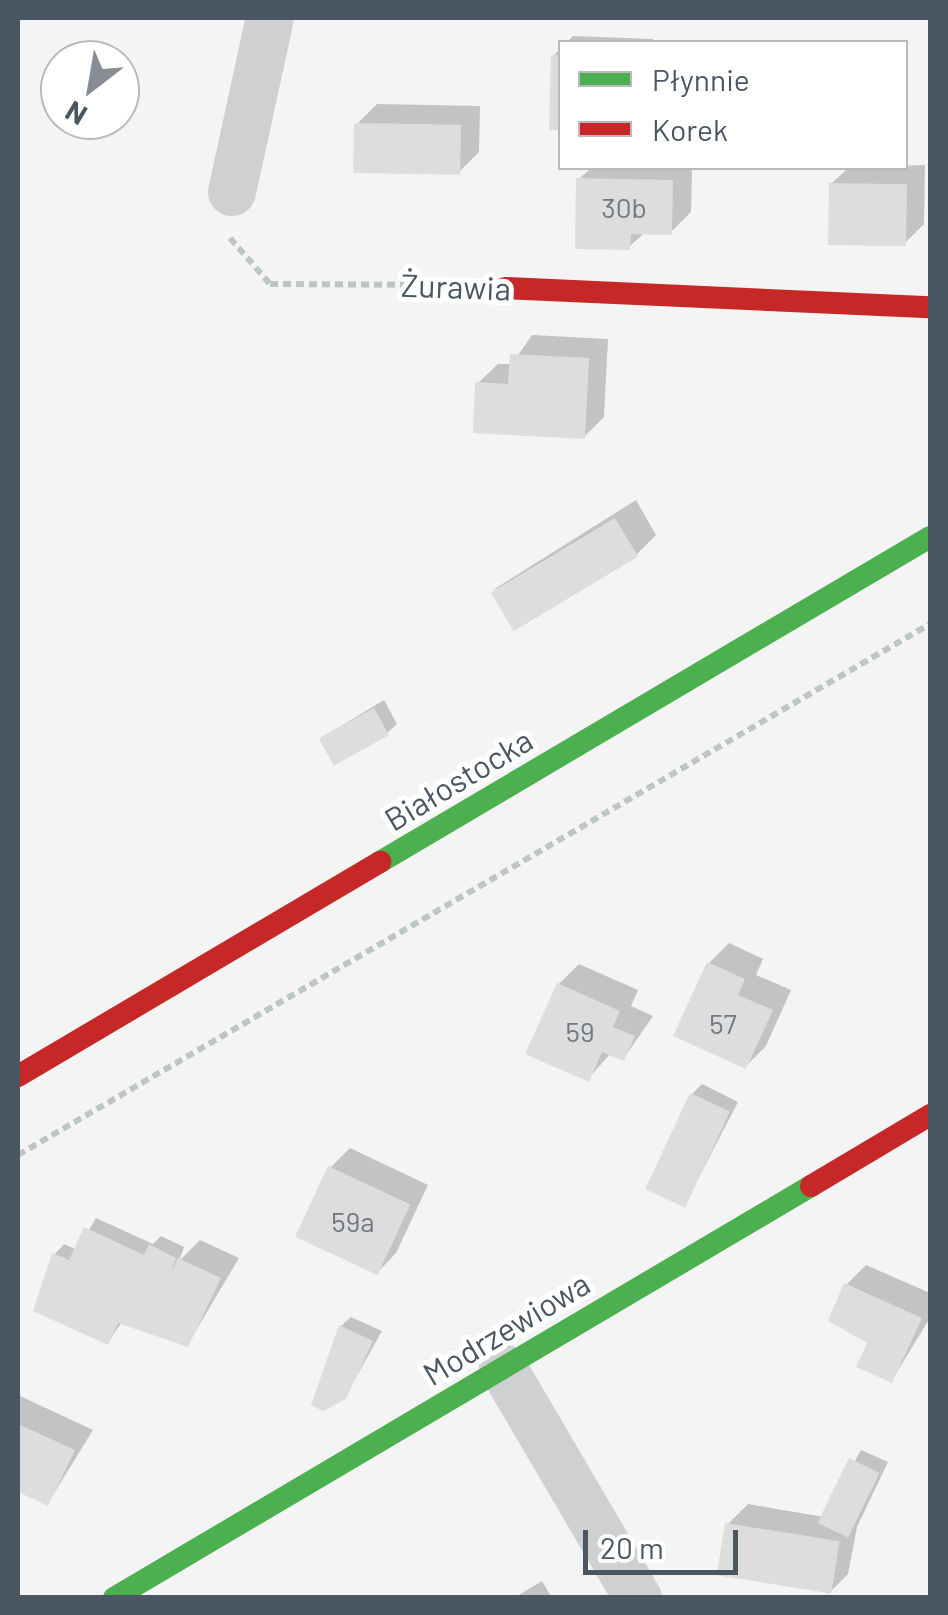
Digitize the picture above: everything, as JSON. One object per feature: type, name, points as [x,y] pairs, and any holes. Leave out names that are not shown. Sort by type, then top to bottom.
[{"type":"street","points":[[232,192],[270,18]]},
{"type":"street","name":"Żurawia","points":[[505,288],[930,308]]},
{"type":"street","name":"Białostocka","points":[[18,1076],[930,537]]},
{"type":"street","name":"Modrzewiowa","points":[[114,1598],[930,1115]]},
{"type":"street","points":[[504,1368],[638,1598]]},
{"type":"path","name":"Żurawia","points":[[232,192],[229,246],[270,284],[505,288]]},
{"type":"path","points":[[18,1155],[930,624]]},
{"type":"building","points":[[551,55],[558,55],[558,130],[549,130]]},
{"type":"building","points":[[354,123],[461,125],[460,175],[353,173]]},
{"type":"building","points":[[576,178],[673,180],[672,235],[631,234],[630,250],[575,249]]},
{"type":"building","points":[[829,183],[907,184],[906,246],[828,245]]},
{"type":"building","points":[[510,354],[589,358],[585,439],[473,433],[475,382],[508,384]]},
{"type":"building","points":[[615,518],[638,557],[514,631],[491,593]]},
{"type":"building","points":[[374,708],[389,735],[334,766],[319,739]]},
{"type":"building","points":[[707,962],[745,979],[738,995],[773,1010],[746,1069],[673,1036]]},
{"type":"building","points":[[557,983],[620,1011],[613,1027],[635,1036],[624,1061],[602,1052],[589,1082],[525,1054]]},
{"type":"building","points":[[690,1093],[730,1112],[685,1208],[645,1189]]},
{"type":"building","points":[[328,1166],[410,1204],[378,1275],[295,1237]]},
{"type":"building","points":[[84,1227],[144,1255],[149,1244],[176,1258],[171,1272],[178,1258],[221,1278],[188,1347],[118,1323],[108,1345],[33,1311],[52,1253],[69,1260]]},
{"type":"building","points":[[844,1283],[922,1318],[892,1383],[856,1367],[867,1343],[828,1321]]},
{"type":"building","points":[[339,1325],[373,1341],[346,1399],[323,1411],[311,1405]]},
{"type":"building","points":[[18,1424],[75,1450],[48,1506],[18,1492]]},
{"type":"building","points":[[849,1458],[880,1473],[848,1538],[817,1523]]},
{"type":"building","points":[[725,1523],[840,1541],[831,1593],[717,1575]]},
{"type":"traffic: fast","points":[[380,862],[930,537]]},
{"type":"traffic: fast","points":[[114,1598],[811,1186]]},
{"type":"traffic: jam","points":[[505,288],[930,307]]},
{"type":"traffic: jam","points":[[18,1076],[380,862]]},
{"type":"traffic: jam","points":[[811,1186],[930,1115]]}]
